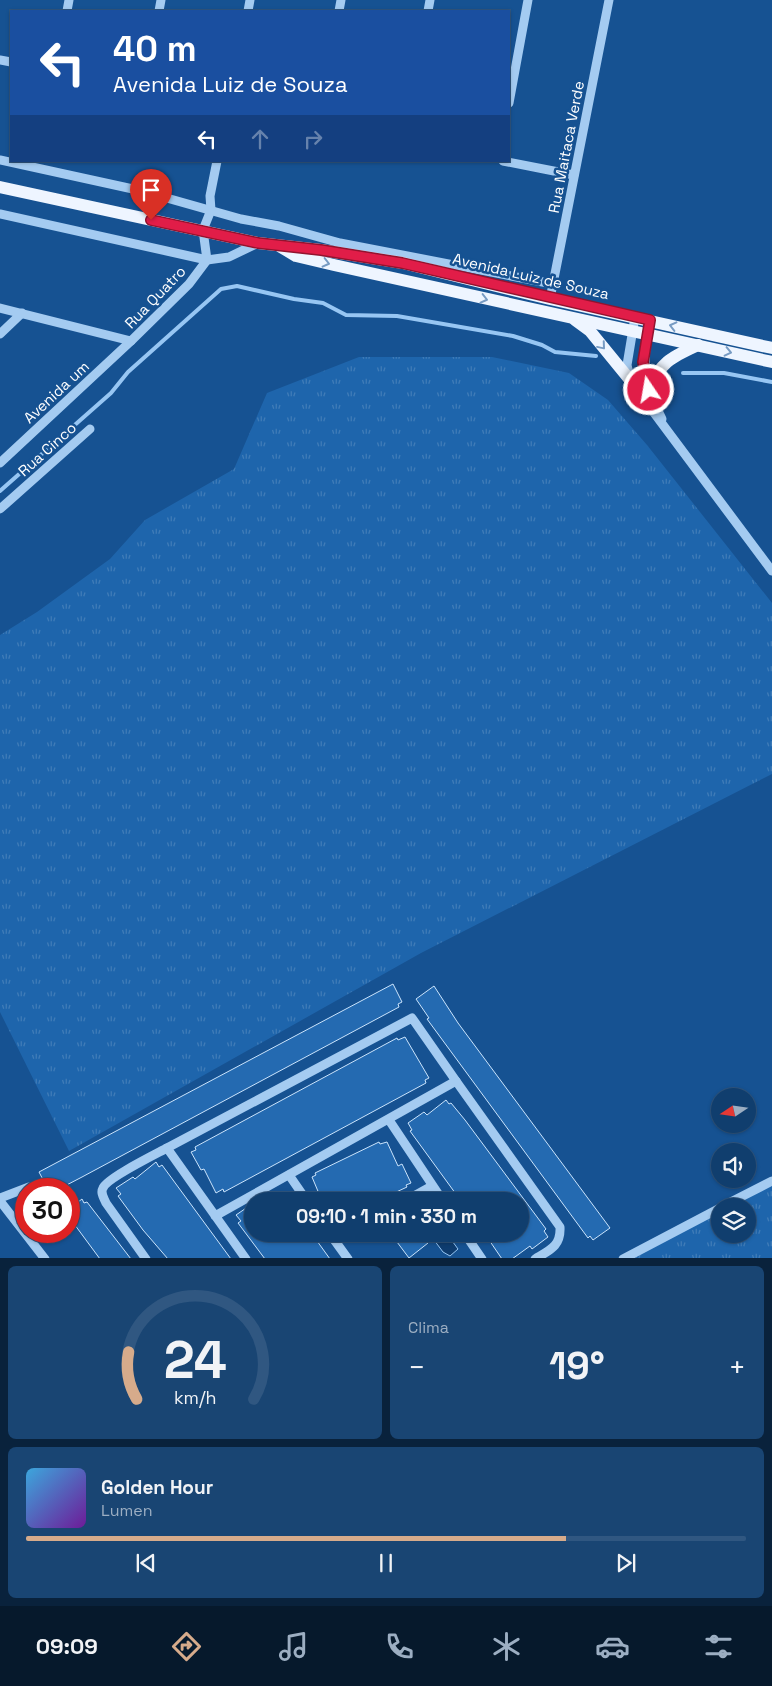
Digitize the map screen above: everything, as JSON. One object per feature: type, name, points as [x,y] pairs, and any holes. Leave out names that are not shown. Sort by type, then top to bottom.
[{"type":"main road","name":"Avenida Luiz de Souza","points":[[0,187],[258,243],[280,247],[298,247],[402,263],[550,299],[772,348]]},
{"type":"main road","name":"Avenida Luiz de Souza","points":[[280,247],[292,255],[315,261],[772,362]]},
{"type":"main road","points":[[571,317],[590,331],[630,380]]},
{"type":"main road","points":[[649,390],[657,372],[668,360],[698,345]]},
{"type":"street","points":[[510,98],[528,0]]},
{"type":"street","name":"Rua Maitaca Verde","points":[[550,299],[608,0]]},
{"type":"street","points":[[0,160],[142,191],[340,243],[553,284]]},
{"type":"street","points":[[203,230],[211,210],[210,196],[217,162]]},
{"type":"street","points":[[508,162],[574,176]]},
{"type":"street","points":[[0,214],[207,260],[229,257],[258,243]]},
{"type":"street","name":"Rua Quatro","points":[[0,308],[131,341],[189,284],[207,260],[203,230]]},
{"type":"street","points":[[0,334],[22,313]]},
{"type":"street","points":[[635,317],[627,364],[630,380],[669,435],[772,571]]},
{"type":"street","points":[[650,320],[643,362],[649,390],[669,435]]},
{"type":"street","name":"Avenida um","points":[[0,463],[131,341]]},
{"type":"street","name":"Rua Cinco","points":[[0,509],[90,429]]},
{"type":"street","points":[[146,1258],[106,1203],[102,1194],[103,1187],[111,1180],[167,1148],[412,1018],[560,1227],[559,1242],[553,1249],[535,1258]]},
{"type":"street","points":[[215,1216],[390,1120],[456,1081]]},
{"type":"street","points":[[390,1120],[436,1192]]},
{"type":"street","points":[[167,1148],[246,1258]]},
{"type":"street","points":[[289,1175],[301,1192]]},
{"type":"street","points":[[739,1198],[772,1181]]},
{"type":"street","points":[[421,1192],[432,1186]]},
{"type":"street","points":[[15,1193],[0,1200],[45,1258]]},
{"type":"street","points":[[623,1258],[711,1213]]},
{"type":"street","points":[[337,1242],[348,1258]]},
{"type":"street","points":[[471,1242],[482,1258]]},
{"type":"green space","points":[[359,357],[492,357],[569,373],[608,400],[647,445],[772,603],[772,774],[421,953],[69,1151],[0,1012],[0,635],[37,612],[110,559],[145,520],[234,469],[267,393]]},
{"type":"green space","points":[[772,1182],[772,1258],[625,1258],[711,1214],[711,1243],[756,1243],[756,1198],[740,1198]]},
{"type":"shaded area","points":[[436,1242],[453,1242],[458,1249],[450,1256],[443,1252]]},
{"type":"building","points":[[393,984],[402,1002],[398,1004],[399,1007],[80,1178],[42,1178],[39,1172]]},
{"type":"building","points":[[434,986],[458,1023],[610,1228],[593,1240],[590,1236],[588,1238],[427,1019],[429,1018],[416,999]]},
{"type":"building","points":[[405,1037],[429,1078],[425,1080],[426,1083],[224,1192],[223,1189],[216,1193],[204,1169],[201,1170],[191,1152],[196,1150],[195,1147],[397,1038],[398,1040]]},
{"type":"building","points":[[446,1100],[449,1104],[451,1103],[519,1192],[454,1192],[410,1131],[412,1130],[408,1123],[424,1112],[427,1115]]},
{"type":"building","points":[[379,1142],[380,1144],[387,1142],[398,1166],[402,1164],[411,1183],[396,1192],[318,1192],[312,1177],[316,1175],[315,1173]]},
{"type":"building","points":[[156,1162],[159,1167],[162,1165],[230,1258],[167,1258],[143,1230],[118,1196],[121,1194],[116,1188],[133,1177],[135,1179]]},
{"type":"building","points":[[82,1199],[84,1203],[87,1202],[130,1258],[99,1258],[80,1232],[80,1201]]},
{"type":"building","points":[[529,1206],[546,1229],[544,1231],[548,1237],[532,1249],[530,1246],[513,1258],[501,1258],[490,1242],[529,1242]]},
{"type":"building","points":[[244,1210],[244,1231],[238,1223],[241,1221],[236,1215]]},
{"type":"building","points":[[252,1242],[318,1242],[329,1258],[264,1258]]},
{"type":"building","points":[[397,1242],[427,1242],[428,1243],[409,1258]]},
{"type":"waterway","points":[[0,491],[111,393],[128,372],[221,289],[237,286],[294,299],[323,303],[346,315],[397,316],[513,336],[542,345],[555,352],[596,356]]},
{"type":"waterway","points":[[683,373],[724,373],[772,382]]},
{"type":"route","points":[[151,220],[280,247],[290,246],[321,250],[402,263],[450,273],[550,299],[650,320],[643,362],[649,390]]}]
